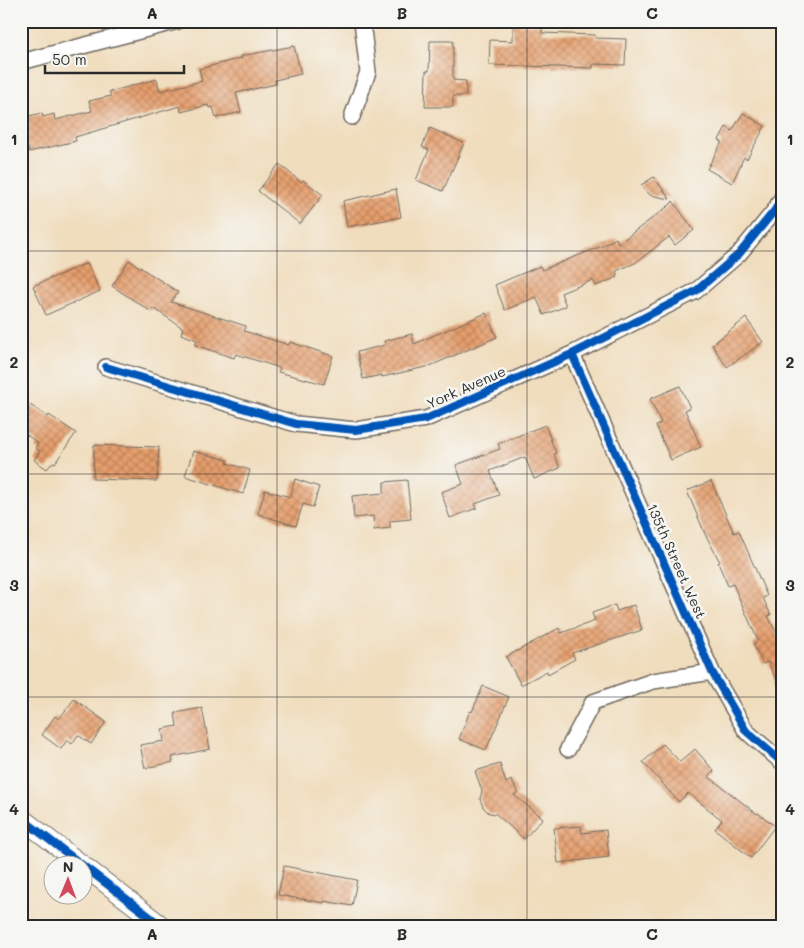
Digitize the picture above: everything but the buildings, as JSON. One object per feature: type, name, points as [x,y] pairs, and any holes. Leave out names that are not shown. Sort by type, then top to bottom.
[{"type":"street","points":[[21,62],[178,21]]},
{"type":"street","points":[[352,117],[368,72],[362,21]]},
{"type":"street","name":"York Avenue","points":[[106,367],[296,424],[356,430],[426,418],[572,354],[696,292],[739,254],[775,210],[783,196]]},
{"type":"street","name":"135th Street West","points":[[572,354],[712,672],[746,731],[783,763]]},
{"type":"street","points":[[568,749],[593,702],[653,681],[712,672]]},
{"type":"street","points":[[21,818],[163,926]]},
{"type":"cycle path","points":[[106,367],[296,424],[356,430],[426,419],[572,354],[696,291],[739,254],[775,210],[783,196]]},
{"type":"cycle path","points":[[572,354],[712,672],[746,731],[783,763]]},
{"type":"cycle path","points":[[21,818],[163,927]]}]
